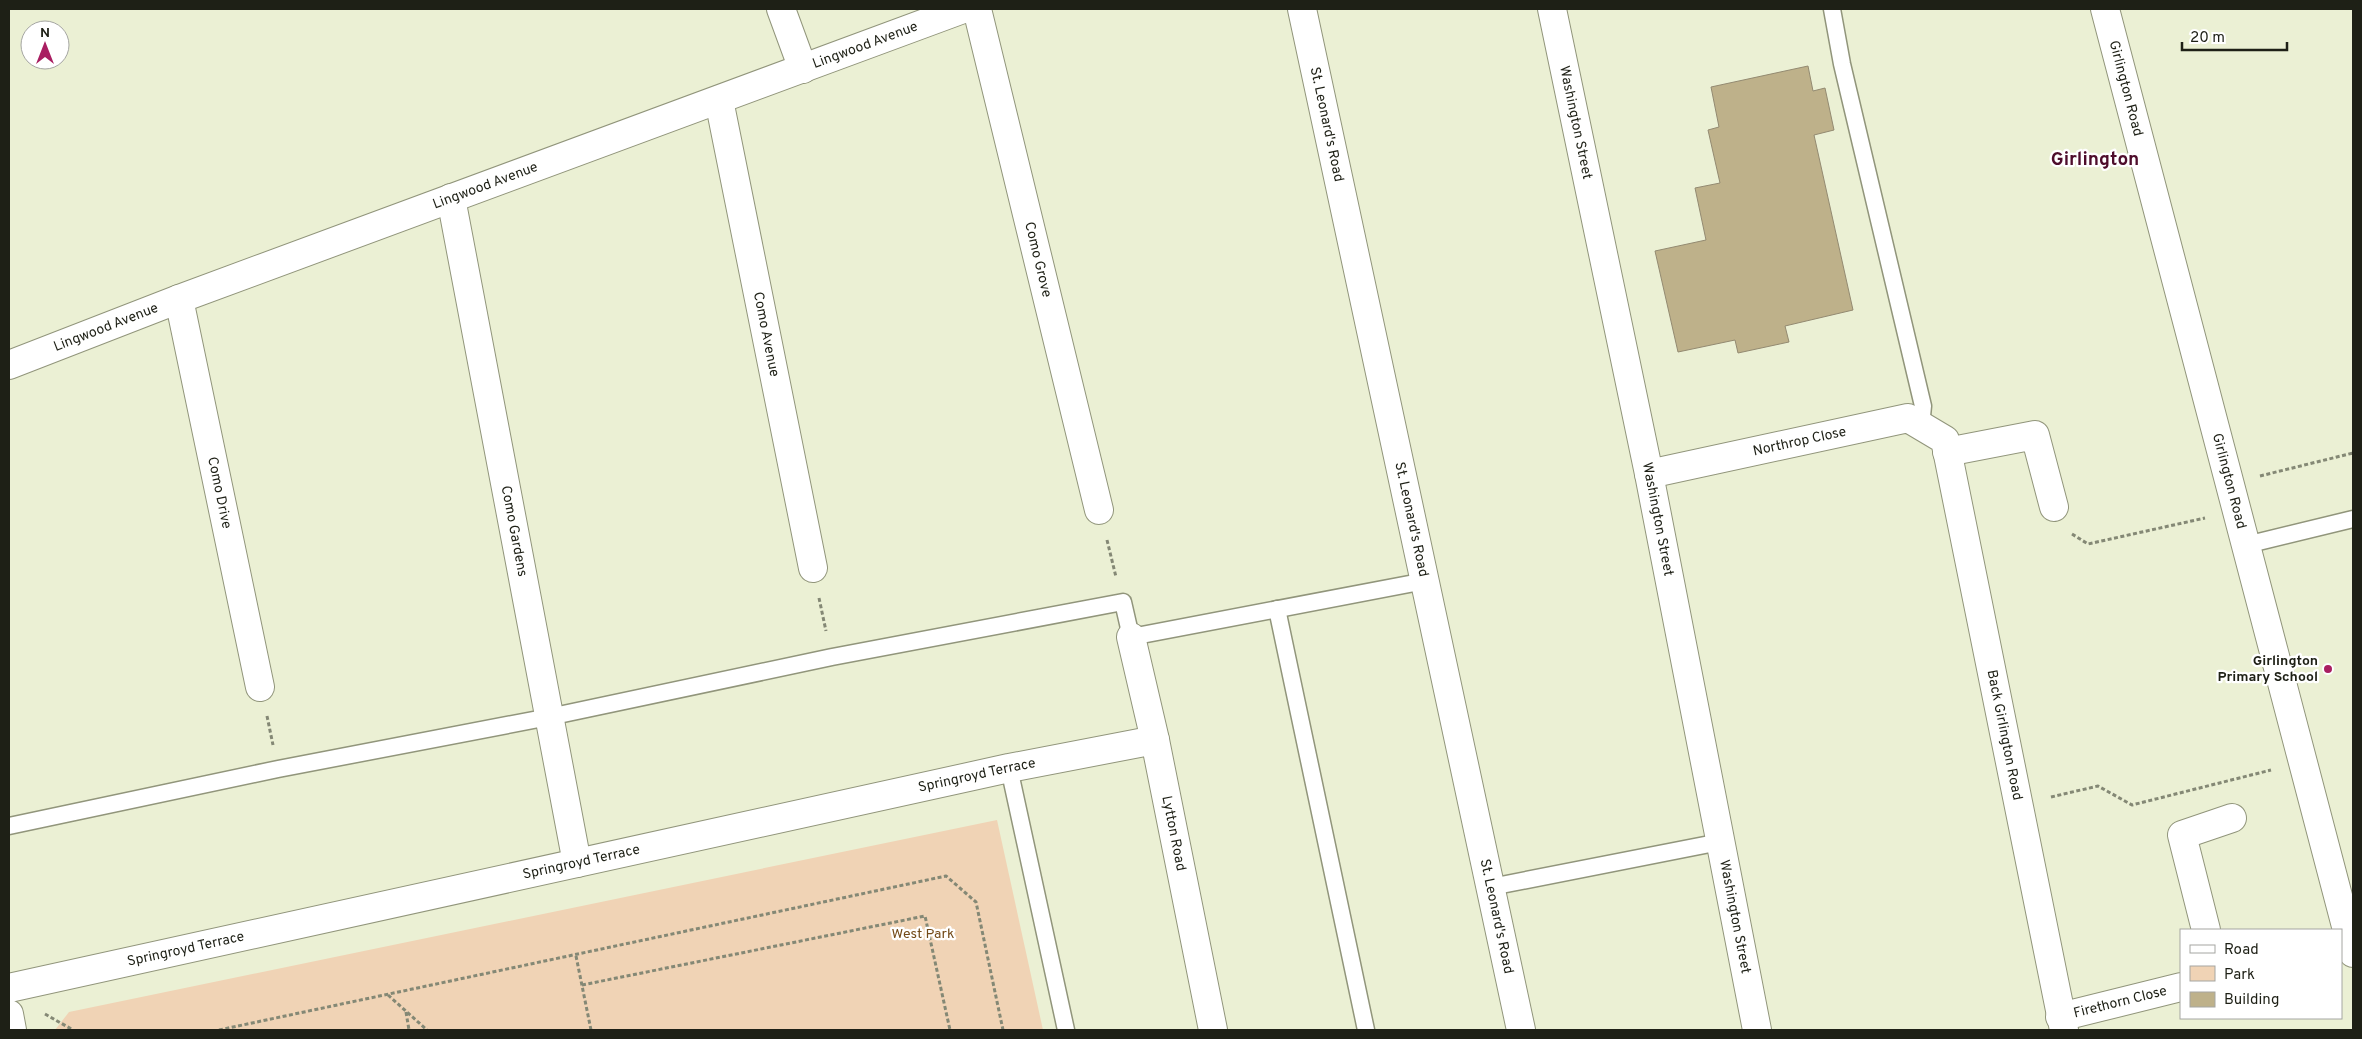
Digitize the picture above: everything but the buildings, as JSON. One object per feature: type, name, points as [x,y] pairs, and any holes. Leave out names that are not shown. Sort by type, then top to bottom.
[{"type":"street","points":[[781,9],[803,69]]},
{"type":"street","name":"Lingwood Avenue","points":[[9,364],[178,299],[963,9]]},
{"type":"street","name":"Como Grove","points":[[977,9],[1099,510]]},
{"type":"street","name":"St. Leonard's Road","points":[[1302,9],[1521,1030]]},
{"type":"street","name":"Washington Street","points":[[1552,9],[1649,474],[1757,1030]]},
{"type":"street","name":"Girlington Road","points":[[2105,9],[2353,953]]},
{"type":"street","name":"Como Avenue","points":[[719,100],[813,568]]},
{"type":"street","name":"Como Gardens","points":[[451,198],[577,863]]},
{"type":"street","name":"Como Drive","points":[[178,299],[260,687]]},
{"type":"street","name":"Northrop Close","points":[[1649,474],[1908,418],[1946,446]]},
{"type":"street","points":[[1946,446],[2035,435],[2054,507]]},
{"type":"street","name":"Back Girlington Road","points":[[1946,446],[2062,1024]]},
{"type":"street","name":"Lytton Road","points":[[1131,637],[1155,740],[1213,1030]]},
{"type":"street","name":"Springroyd Terrace","points":[[9,988],[1009,768],[1155,740]]},
{"type":"street","points":[[2206,929],[2182,835],[2232,818]]},
{"type":"street","name":"Firethorn Close","points":[[2062,1024],[2180,987]]},
{"type":"street","points":[[9,1014],[12,1030]]},
{"type":"lane","points":[[1832,9],[1842,64],[1923,406],[1921,426]]},
{"type":"lane","points":[[2246,545],[2353,519]]},
{"type":"lane","points":[[9,826],[278,769],[549,717],[832,657],[1123,602],[1131,637],[1425,581]]},
{"type":"lane","points":[[1277,609],[1366,1030]]},
{"type":"lane","points":[[1009,768],[1066,1030]]},
{"type":"lane","points":[[1491,887],[1720,842]]},
{"type":"path","points":[[2230,483],[2353,453]]},
{"type":"path","points":[[2054,507],[2064,526],[2088,544],[2237,511]]},
{"type":"path","points":[[1099,510],[1123,602]]},
{"type":"path","points":[[813,568],[832,657]]},
{"type":"path","points":[[260,687],[278,769]]},
{"type":"path","points":[[2018,805],[2098,786],[2132,805],[2303,762]]},
{"type":"path","points":[[219,1030],[576,956],[946,876],[976,902],[1003,1030]]},
{"type":"path","points":[[582,985],[925,916],[950,1030]]},
{"type":"path","points":[[576,956],[591,1030]]},
{"type":"path","points":[[387,995],[428,1030]]},
{"type":"path","points":[[405,1012],[409,1030]]},
{"type":"green space","name":"West Park","points":[[997,820],[1043,1030],[55,1030],[69,1012]]},
{"type":"place","name":"Girlington Primary School","points":[[2328,669]]},
{"type":"district","name":"Girlington","points":[[2095,160]]}]
